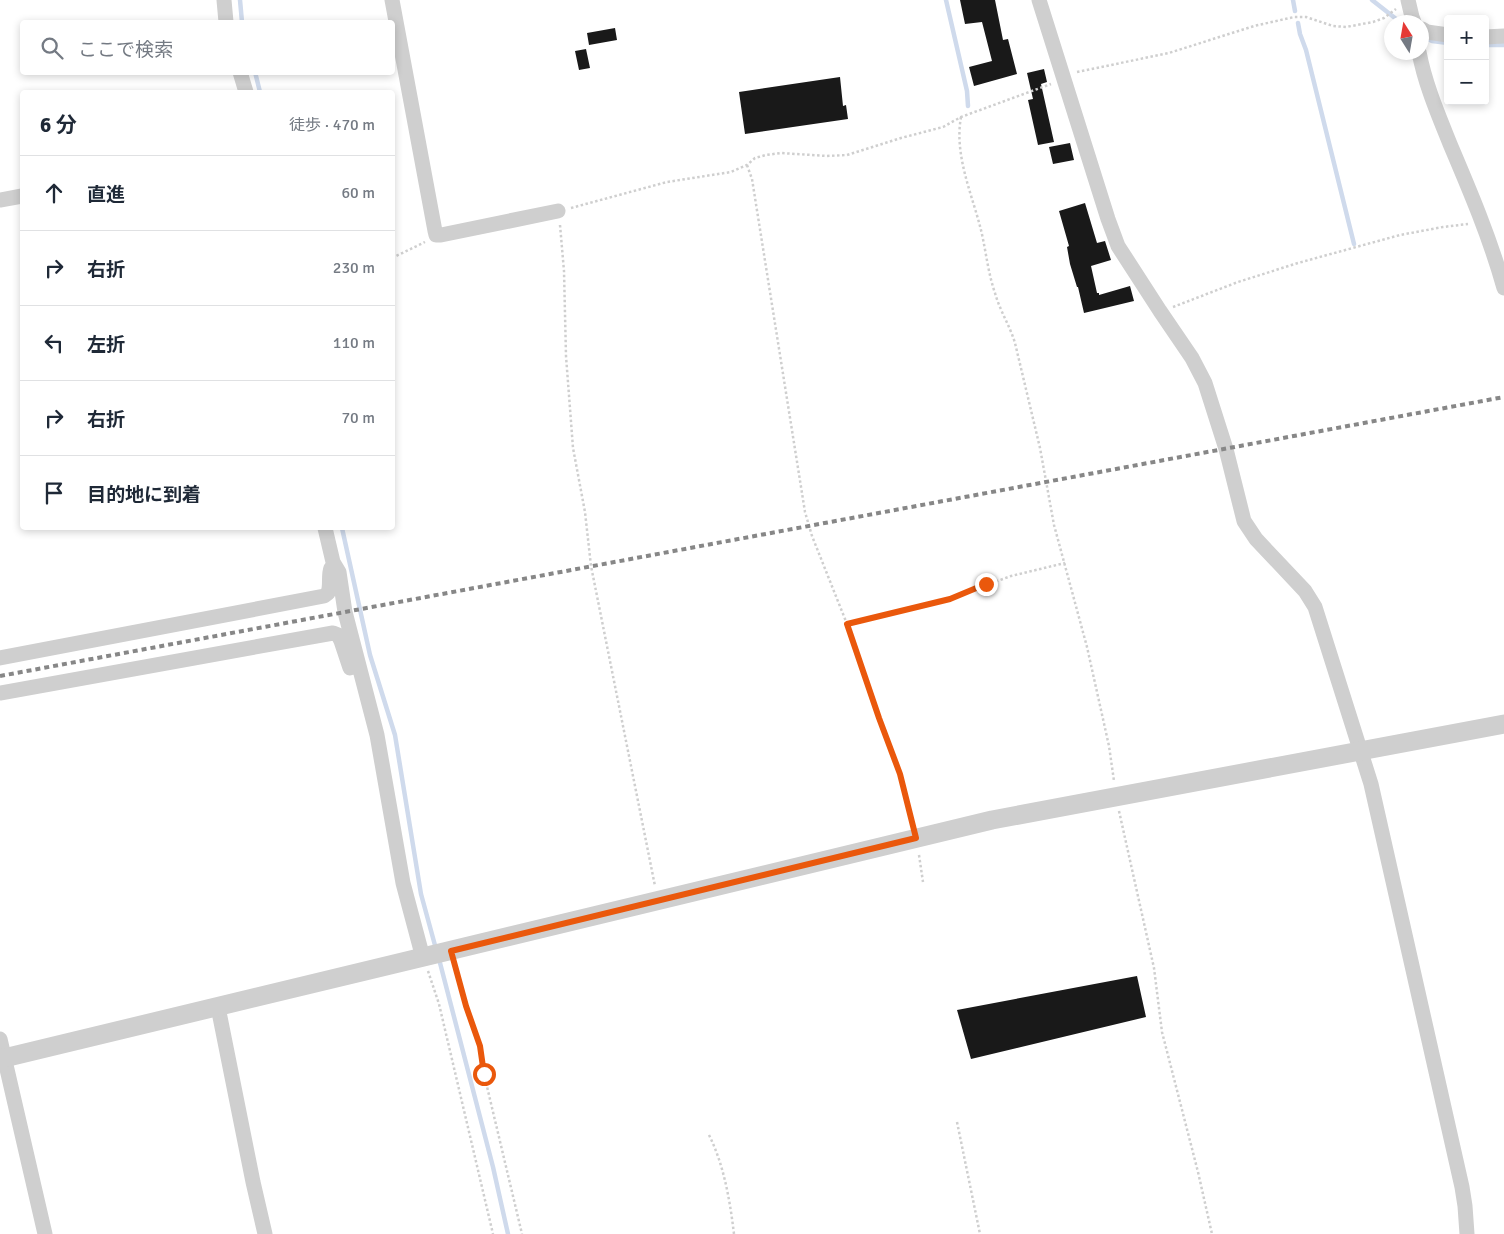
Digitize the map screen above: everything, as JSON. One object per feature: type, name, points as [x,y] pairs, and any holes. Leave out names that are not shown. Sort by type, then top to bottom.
[{"type":"street","points":[[224,0],[226,20]]},
{"type":"street","points":[[392,0],[436,235],[558,211]]},
{"type":"street","points":[[1040,0],[1118,246],[1192,358],[1205,383],[1226,448],[1244,521],[1256,540],[1306,591],[1314,607],[1373,793],[1462,1187],[1467,1234]]},
{"type":"street","points":[[1408,0],[1412,15]]},
{"type":"street","points":[[1429,32],[1444,34]]},
{"type":"street","points":[[1489,37],[1504,36]]},
{"type":"street","points":[[1421,60],[1429,92],[1484,226],[1504,288]]},
{"type":"street","points":[[241,75],[245,90]]},
{"type":"street","points":[[0,200],[20,196]]},
{"type":"street","points":[[325,530],[333,562],[338,572],[345,612],[377,735],[403,884],[425,957]]},
{"type":"street","points":[[0,658],[324,596],[328,593],[330,587],[329,574],[333,562]]},
{"type":"street","points":[[0,693],[333,633],[338,635],[341,641],[353,678],[370,707]]},
{"type":"street","points":[[2,1058],[916,838],[1019,815],[1504,724]]},
{"type":"street","points":[[218,1007],[265,1234]]},
{"type":"street","points":[[0,1039],[2,1058],[45,1234]]},
{"type":"path","points":[[658,900],[591,566],[585,512],[573,448],[566,356],[564,271],[558,211],[668,182],[731,172],[747,165],[754,158],[774,154],[847,155],[943,127],[961,117],[1064,77],[1169,53],[1254,26],[1294,17],[1306,17],[1333,26],[1346,27],[1373,22],[1387,17],[1392,12]]},
{"type":"path","points":[[961,117],[959,137],[962,161],[982,232],[994,291],[1011,329],[1015,343],[1040,448],[1054,525],[1095,684],[1154,968],[1162,1032],[1212,1234]]},
{"type":"path","points":[[747,165],[752,179],[805,512],[812,536],[847,624],[900,774],[916,838],[923,882]]},
{"type":"path","points":[[1160,312],[1298,263],[1400,235],[1443,227],[1474,224],[1484,226]]},
{"type":"path","points":[[395,257],[430,240],[436,235]]},
{"type":"path","points":[[847,624],[950,599],[1011,576],[1065,563]]},
{"type":"path","points":[[449,951],[480,1046],[484,1074],[522,1234]]},
{"type":"path","points":[[425,957],[439,1004],[493,1234]]},
{"type":"path","points":[[957,1122],[980,1234]]},
{"type":"path","points":[[709,1135],[726,1185],[734,1234]]},
{"type":"building","points":[[960,0],[995,0],[1003,40],[1008,39],[1017,74],[974,86],[969,67],[992,61],[982,22],[965,24]]},
{"type":"building","points":[[615,28],[617,40],[589,45],[587,33]]},
{"type":"building","points":[[586,49],[590,68],[579,70],[575,51]]},
{"type":"building","points":[[1044,69],[1047,82],[1041,84],[1054,142],[1038,145],[1028,100],[1033,99],[1027,73]]},
{"type":"building","points":[[840,77],[843,106],[846,105],[848,119],[745,134],[739,92]]},
{"type":"building","points":[[1070,143],[1074,160],[1053,164],[1049,147]]},
{"type":"building","points":[[1085,203],[1097,243],[1105,241],[1111,260],[1091,266],[1097,293],[1099,295],[1130,286],[1134,301],[1084,313],[1070,264],[1067,247],[1069,246],[1059,211]]},
{"type":"building","points":[[1137,976],[1146,1017],[971,1059],[957,1010]]},
{"type":"waterway","points":[[240,0],[242,20]]},
{"type":"waterway","points":[[946,0],[967,91],[968,106]]},
{"type":"waterway","points":[[1293,0],[1295,11]]},
{"type":"waterway","points":[[1372,0],[1391,15]]},
{"type":"waterway","points":[[1298,23],[1354,244]]},
{"type":"waterway","points":[[1429,40],[1444,42]]},
{"type":"waterway","points":[[1489,45],[1504,45]]},
{"type":"waterway","points":[[256,75],[260,90]]},
{"type":"waterway","points":[[342,530],[370,655],[395,735],[421,894],[436,949]]},
{"type":"waterway","points":[[439,959],[493,1167],[508,1234]]},
{"type":"railway","points":[[0,676],[1504,397]]},
{"type":"route","points":[[484,1074],[480,1046],[466,1006],[451,951],[916,838],[900,774],[847,624],[950,599],[986,584]]}]
